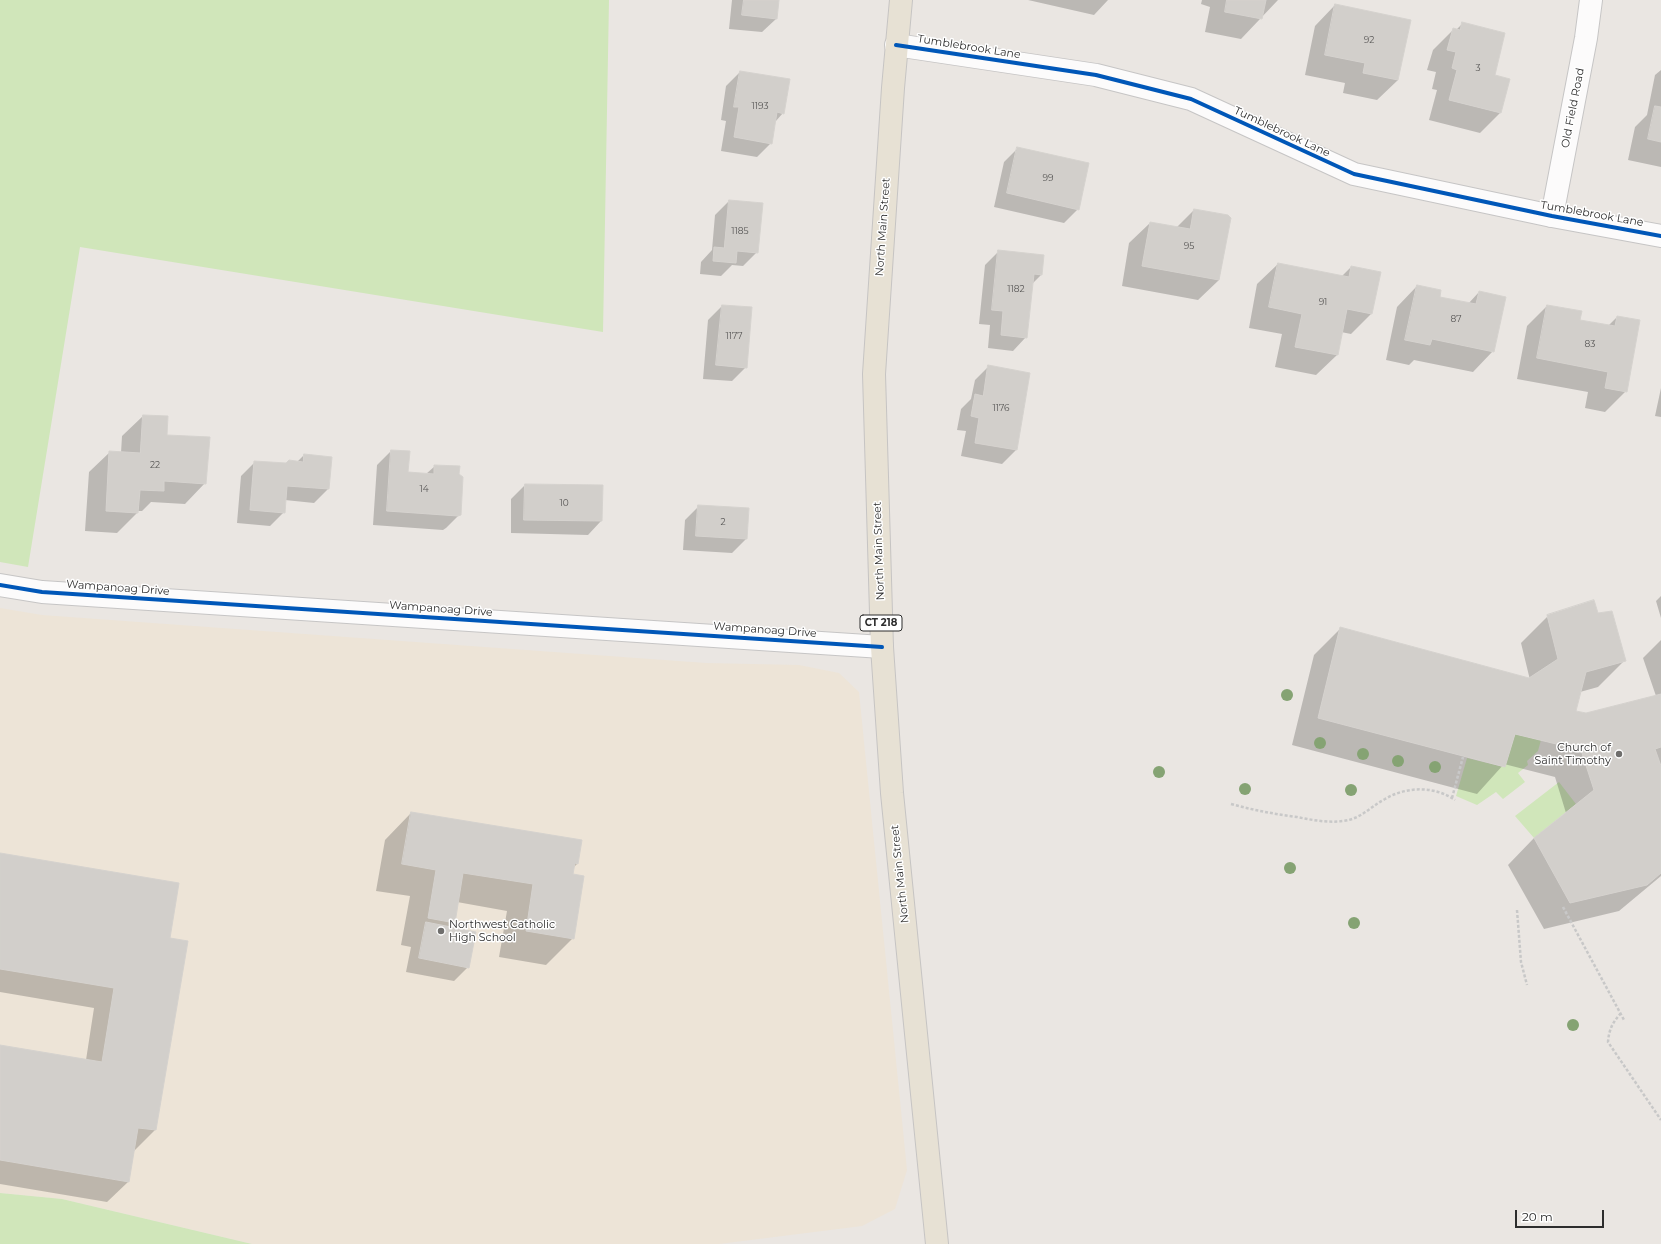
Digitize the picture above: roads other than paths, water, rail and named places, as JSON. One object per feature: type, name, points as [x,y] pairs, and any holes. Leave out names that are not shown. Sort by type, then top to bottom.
[{"type":"main road","name":"North Main Street","points":[[901,0],[896,45],[874,374],[882,647],[892,793],[937,1244]]},
{"type":"street","name":"Old Field Road","points":[[1552,216],[1586,38],[1591,0]]},
{"type":"street","name":"Tumblebrook Lane","points":[[896,45],[1096,75],[1191,99],[1354,174],[1552,216],[1661,236]]},
{"type":"street","name":"Wampanoag Drive","points":[[0,585],[42,592],[882,647]]},
{"type":"place","name":"Church of Saint Timothy","points":[[1619,754]]},
{"type":"place","name":"Northwest Catholic High School","points":[[441,931]]}]
